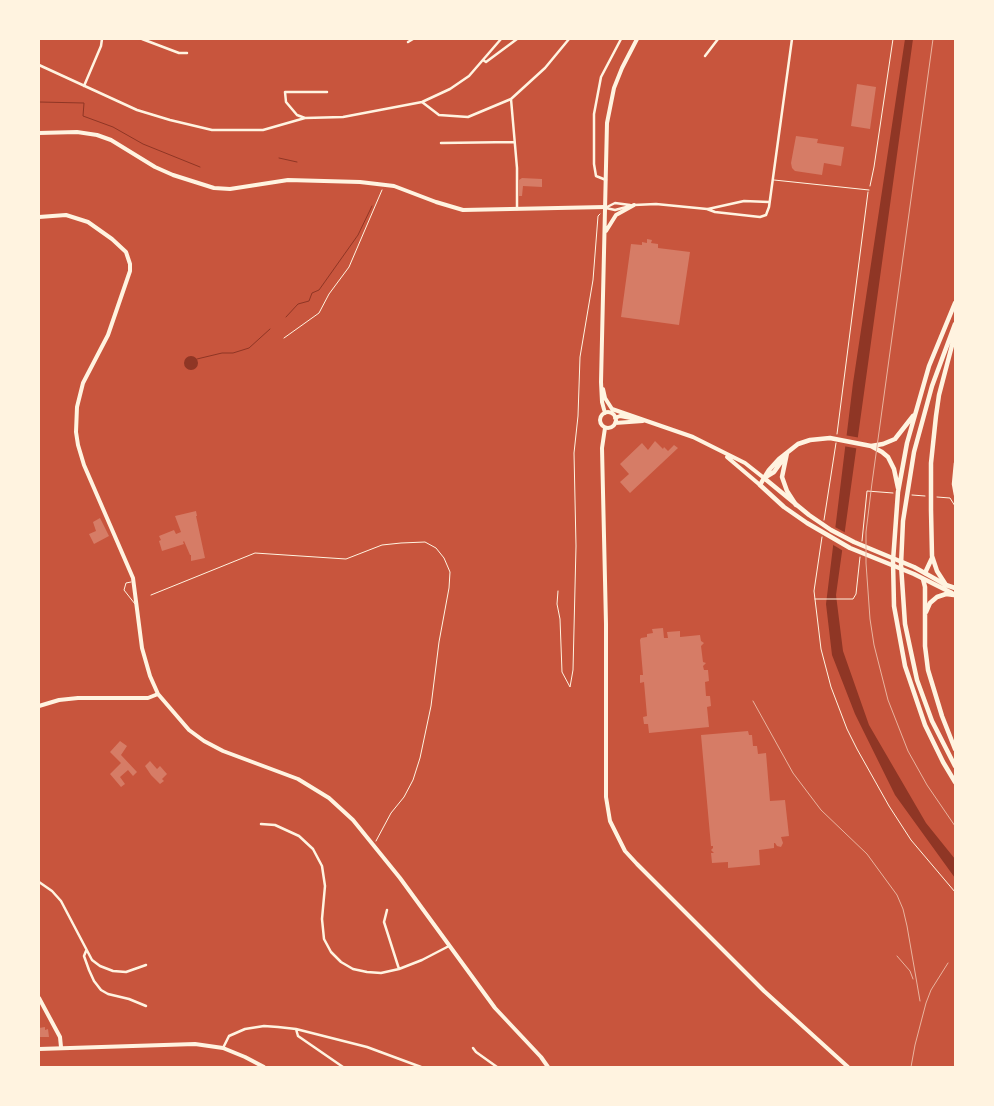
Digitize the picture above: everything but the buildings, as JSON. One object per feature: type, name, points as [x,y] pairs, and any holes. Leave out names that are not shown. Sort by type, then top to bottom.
[{"type":"main road","points":[[896,493],[915,413],[929,366],[955,303]]},
{"type":"main road","points":[[955,324],[932,386],[914,452],[903,521],[901,565],[905,624],[917,680],[932,720],[955,766]]},
{"type":"main road","points":[[946,585],[937,571],[932,556],[930,502],[933,438],[943,379],[955,334]]},
{"type":"main road","points":[[871,446],[890,442],[899,435],[915,413]]},
{"type":"main road","points":[[955,595],[914,574],[850,548],[807,523],[760,485],[764,478],[774,472],[787,453],[798,444],[810,440],[830,438],[871,446],[888,456],[894,468],[896,493],[892,561],[894,606],[900,648],[925,725],[955,782]]},
{"type":"main road","points":[[787,453],[782,477],[787,491],[796,504]]},
{"type":"main road","points":[[764,478],[809,515],[831,530],[854,542],[914,567],[955,588]]},
{"type":"main road","points":[[932,556],[923,579],[925,587],[925,646],[928,670],[955,749]]},
{"type":"main road","points":[[925,615],[930,603],[937,597],[946,594],[955,595]]},
{"type":"street","points":[[84,86],[101,46],[102,39]]},
{"type":"street","points":[[142,39],[178,52],[187,53]]},
{"type":"street","points":[[408,42],[413,39]]},
{"type":"street","points":[[39,65],[137,110],[170,120],[212,130],[263,130],[305,118],[343,117],[422,102],[469,76],[501,39]]},
{"type":"street","points":[[484,60],[486,62],[517,39]]},
{"type":"street","points":[[422,102],[439,115],[468,117],[511,99],[545,68],[569,39]]},
{"type":"street","points":[[606,180],[596,176],[594,164],[594,114],[601,77],[621,39]]},
{"type":"street","points":[[605,413],[602,402],[601,382],[607,123],[614,88],[637,39]]},
{"type":"street","points":[[705,56],[718,39]]},
{"type":"street","points":[[39,133],[77,132],[97,135],[111,140],[173,175],[214,188],[230,189],[288,180],[360,182],[385,184],[401,188],[463,210],[605,208],[615,210],[656,204],[760,217],[768,213],[770,202],[792,39]]},
{"type":"street","points":[[305,118],[297,114],[286,102],[285,92],[326,92]]},
{"type":"street","points":[[511,99],[517,168],[517,209]]},
{"type":"street","points":[[440,143],[514,142]]},
{"type":"street","points":[[707,209],[744,201],[770,202]]},
{"type":"street","points":[[605,208],[615,203],[634,206]]},
{"type":"street","points":[[605,233],[616,215],[634,206]]},
{"type":"street","points":[[39,217],[66,215],[88,222],[112,239],[126,252],[130,264],[130,271],[108,335],[83,382],[79,397],[76,432],[82,460],[136,586],[142,648],[150,676],[158,694],[189,730],[204,741],[223,751],[268,767],[309,785],[338,805],[362,828],[495,1008],[548,1067]]},
{"type":"street","points":[[601,382],[609,406],[645,421],[693,437],[745,464],[764,478]]},
{"type":"street","points":[[615,423],[615,418],[612,414],[605,413],[600,417],[600,422],[605,428],[602,448],[606,624],[606,798],[610,821],[625,850],[637,864],[764,992],[848,1067]]},
{"type":"street","points":[[615,418],[620,416],[645,421]]},
{"type":"street","points":[[605,428],[612,427],[615,423],[645,421]]},
{"type":"street","points":[[724,454],[760,485]]},
{"type":"street","points":[[955,463],[953,484],[955,495]]},
{"type":"street","points":[[39,706],[78,698],[148,698],[158,694]]},
{"type":"street","points":[[260,824],[275,825],[299,836],[313,849],[322,866],[325,886],[322,919],[324,939],[330,952],[340,962],[353,969],[381,973],[399,969],[449,946]]},
{"type":"street","points":[[39,882],[52,891],[61,901],[92,960],[100,966],[113,971],[126,972],[146,965]]},
{"type":"street","points":[[386,910],[384,922],[399,969]]},
{"type":"street","points":[[86,951],[84,956],[89,970],[101,990],[146,1006]]},
{"type":"street","points":[[39,998],[60,1037],[61,1047]]},
{"type":"street","points":[[223,1048],[229,1036],[245,1029],[264,1026],[296,1030],[367,1047],[420,1067]]},
{"type":"street","points":[[296,1030],[298,1036],[343,1067]]},
{"type":"street","points":[[39,1048],[195,1044],[223,1048],[264,1067]]},
{"type":"street","points":[[473,1048],[497,1067]]},
{"type":"lane","points":[[773,180],[869,190]]},
{"type":"lane","points":[[136,586],[133,583],[126,583],[124,590],[137,607]]},
{"type":"path","points":[[824,523],[869,190],[894,39]]},
{"type":"path","points":[[284,338],[319,313],[329,294],[349,267],[385,184]]},
{"type":"path","points":[[558,591],[557,604],[560,619],[562,672],[570,687],[573,670],[576,546],[574,453],[578,416],[580,357],[593,280],[598,216],[605,208]]},
{"type":"path","points":[[861,549],[868,491],[896,493]]},
{"type":"path","points":[[913,495],[949,498],[955,506]]},
{"type":"path","points":[[823,531],[814,599],[821,649],[831,687],[847,729],[876,785],[926,859],[955,892]]},
{"type":"path","points":[[151,596],[255,553],[346,559],[382,545],[425,542],[436,548],[444,558],[450,572],[431,706],[413,780],[404,797],[391,813],[374,844]]},
{"type":"path","points":[[814,599],[854,598],[860,558]]},
{"type":"shaded area","points":[[905,39],[913,39],[836,595],[843,651],[869,725],[926,823],[955,859],[955,878],[895,795],[855,714],[832,655],[826,604],[853,383]]},
{"type":"shaded area","points":[[191,356],[196,358],[198,363],[196,368],[191,370],[186,368],[184,363],[186,358]]},
{"type":"pier","points":[[844,435],[861,438],[860,449],[843,446]]},
{"type":"pier","points":[[833,526],[848,534],[845,552],[830,543]]},
{"type":"waterway","points":[[39,102],[84,103],[83,116],[113,127],[143,144],[200,167]]},
{"type":"waterway","points":[[279,158],[297,162]]},
{"type":"waterway","points":[[286,317],[298,304],[309,301],[312,293],[319,290],[358,235],[372,206]]},
{"type":"waterway","points":[[197,359],[222,353],[233,353],[249,348],[270,329]]},
{"type":"railway","points":[[933,39],[872,483],[866,532],[866,563],[874,645],[888,700],[908,751],[927,785],[955,826]]},
{"type":"railway","points":[[753,701],[793,773],[821,810],[867,854],[897,895],[907,926],[920,1001]]},
{"type":"railway","points":[[897,956],[910,971],[913,979]]},
{"type":"railway","points":[[911,1067],[926,1003],[931,990],[948,963]]}]
